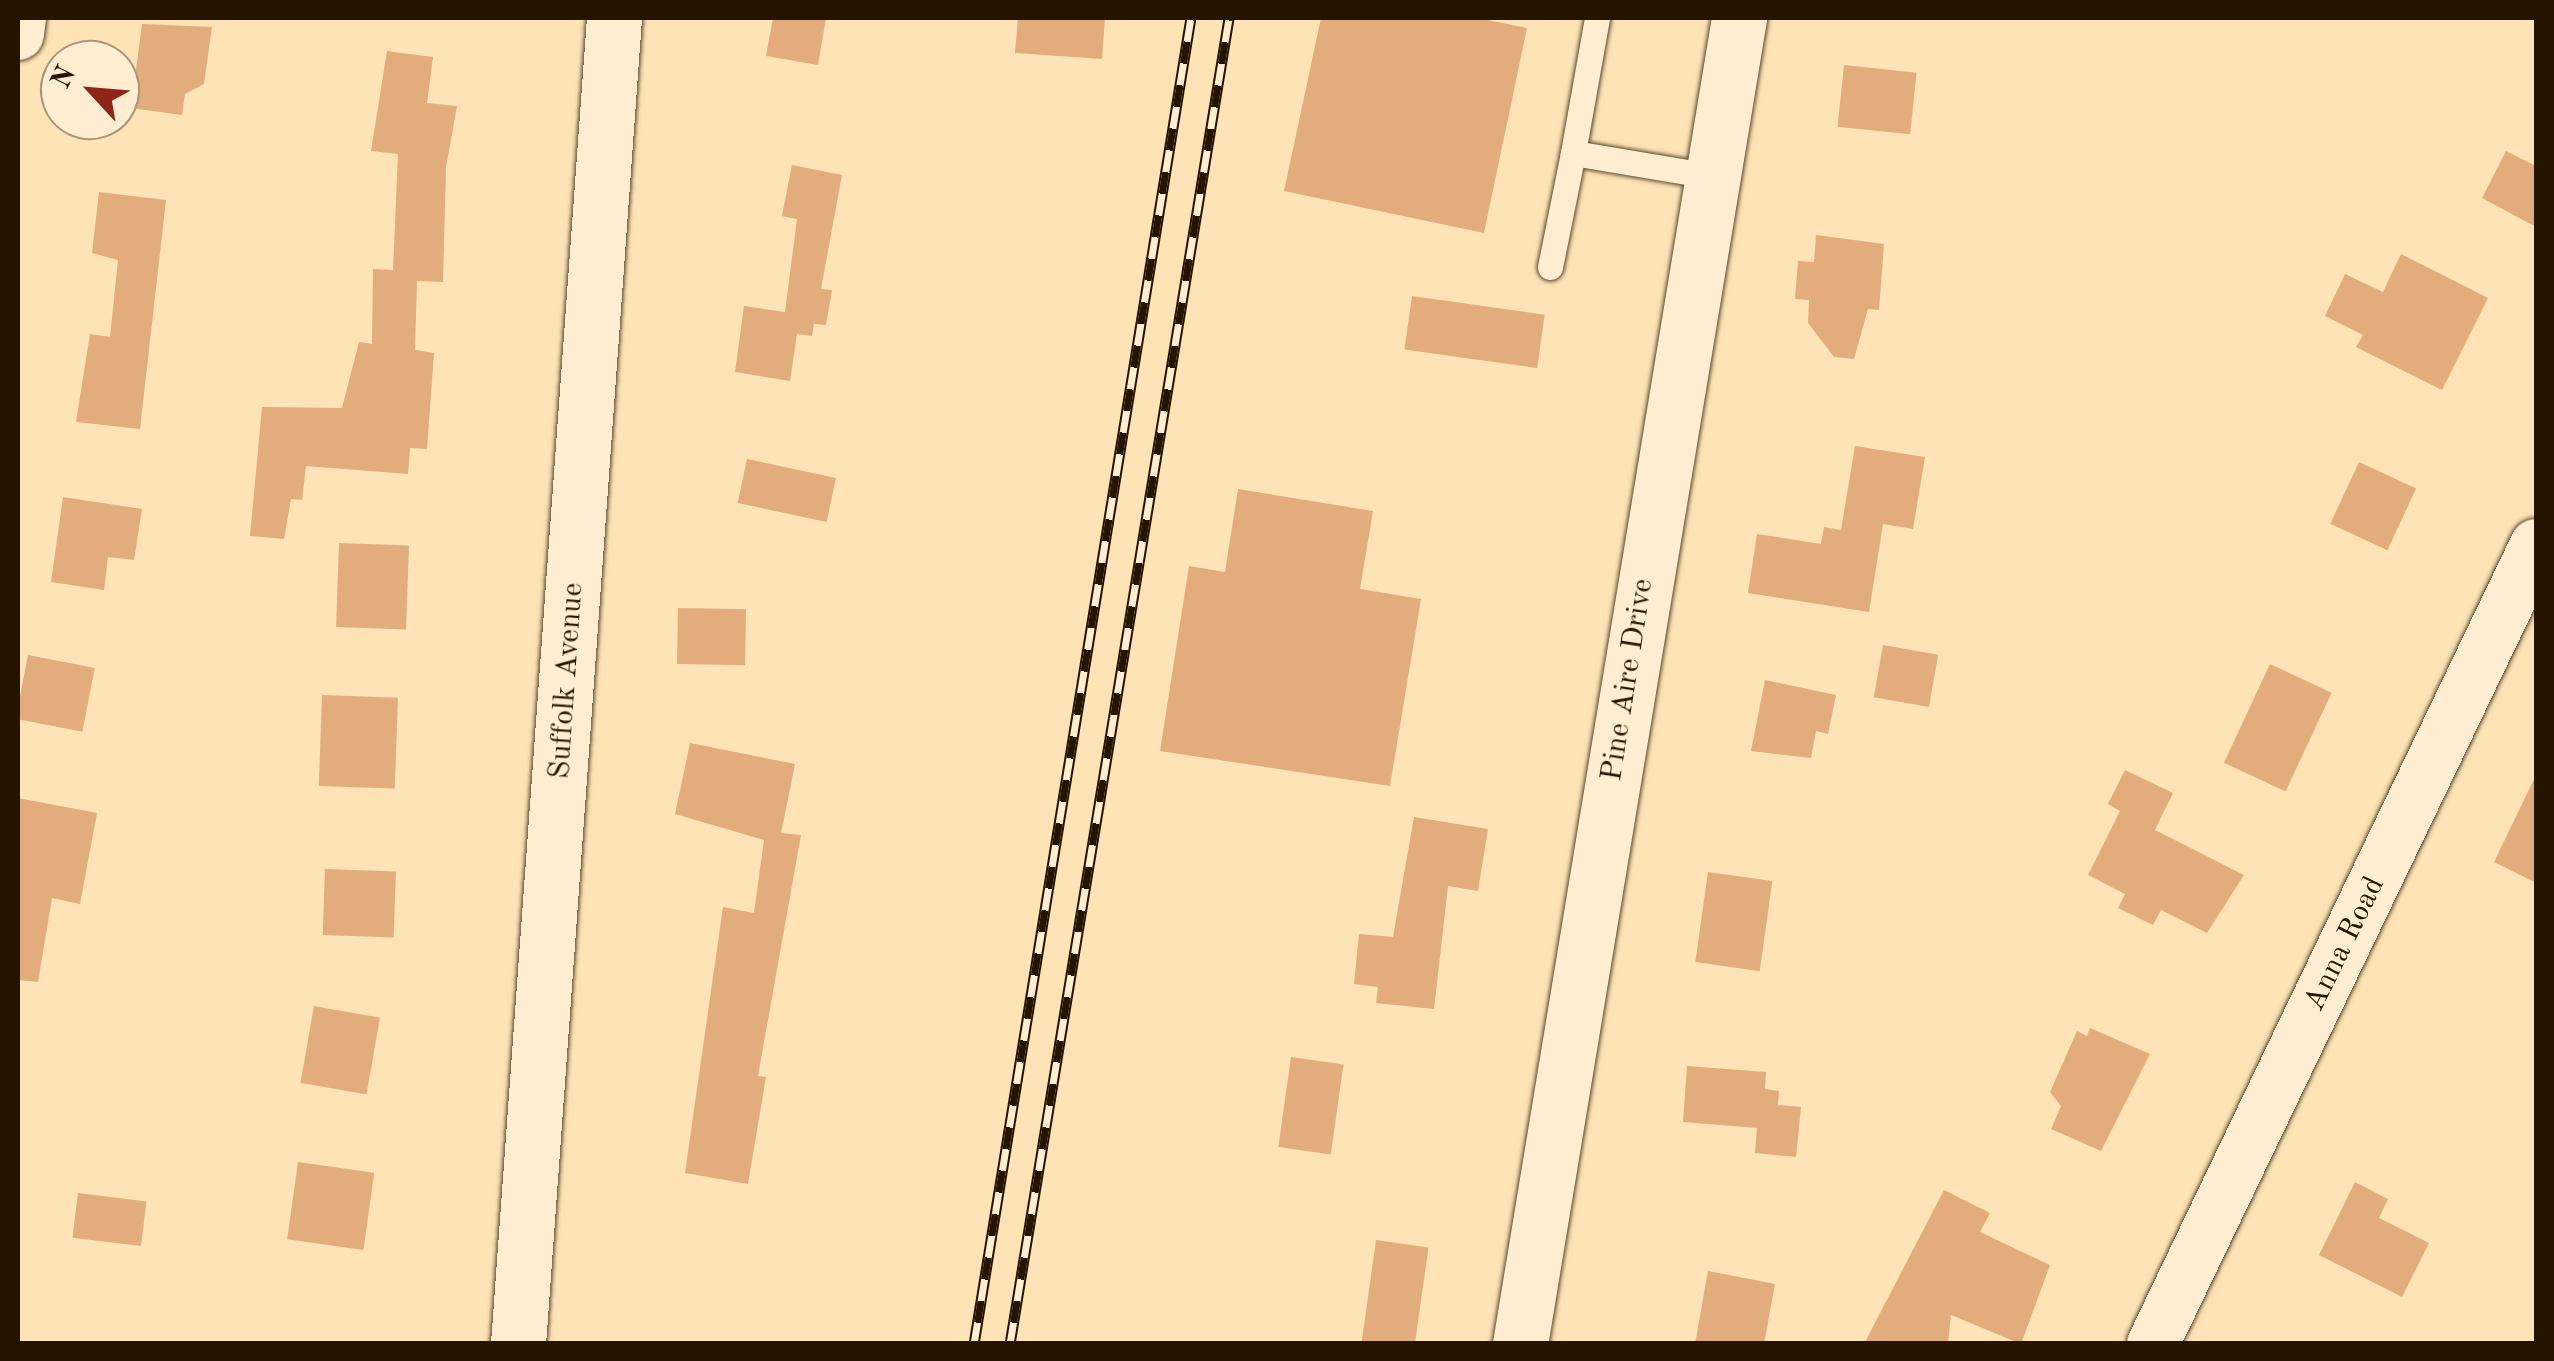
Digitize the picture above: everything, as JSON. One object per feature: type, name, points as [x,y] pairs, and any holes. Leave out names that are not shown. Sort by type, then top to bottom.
[{"type":"street","points":[[18,34],[20,18]]},
{"type":"street","name":"Suffolk Avenue","points":[[518,1344],[614,18]]},
{"type":"street","name":"Pine Aire Drive","points":[[1520,1344],[1738,18]]},
{"type":"street","name":"Anna Road","points":[[2153,1344],[2536,545]]},
{"type":"lane","points":[[1550,267],[1598,18]]},
{"type":"lane","points":[[1573,153],[1711,176]]},
{"type":"building","points":[[773,18],[826,18],[818,65],[766,56]]},
{"type":"building","points":[[1018,18],[1105,18],[1102,59],[1015,53]]},
{"type":"building","points":[[1321,18],[1477,18],[1527,28],[1484,233],[1284,191]]},
{"type":"building","points":[[142,24],[212,27],[204,84],[185,94],[182,115],[140,109]]},
{"type":"building","points":[[387,51],[433,57],[427,103],[457,106],[446,167],[443,282],[417,281],[415,350],[434,353],[427,449],[410,448],[408,474],[306,466],[302,500],[291,499],[284,539],[250,536],[262,407],[342,408],[359,342],[372,344],[373,269],[393,270],[398,154],[371,151]]},
{"type":"building","points":[[1844,65],[1917,73],[1910,134],[1838,127]]},
{"type":"building","points":[[2506,151],[2536,166],[2536,227],[2482,198]]},
{"type":"building","points":[[792,165],[842,175],[821,289],[832,290],[826,325],[814,324],[812,336],[797,334],[790,381],[735,372],[744,306],[785,312],[797,219],[782,216]]},
{"type":"building","points":[[99,192],[166,200],[140,429],[76,422],[90,334],[110,337],[118,260],[92,253]]},
{"type":"building","points":[[1816,235],[1884,244],[1879,310],[1868,309],[1854,359],[1834,357],[1808,323],[1809,300],[1795,299],[1798,261],[1814,262]]},
{"type":"building","points":[[2401,254],[2488,298],[2442,390],[2356,347],[2363,335],[2325,316],[2345,274],[2383,292]]},
{"type":"building","points":[[1412,296],[1545,315],[1537,368],[1404,349]]},
{"type":"building","points":[[1855,446],[1925,457],[1913,529],[1883,524],[1869,612],[1748,593],[1757,534],[1821,544],[1824,527],[1841,530]]},
{"type":"building","points":[[747,459],[836,478],[827,522],[738,503]]},
{"type":"building","points":[[2359,462],[2416,489],[2387,550],[2330,524]]},
{"type":"building","points":[[1238,489],[1373,511],[1360,589],[1421,599],[1390,786],[1160,751],[1189,566],[1225,572]]},
{"type":"building","points":[[63,497],[142,509],[134,560],[108,557],[104,590],[51,582]]},
{"type":"building","points":[[339,543],[409,545],[406,629],[336,627]]},
{"type":"building","points":[[678,608],[746,609],[745,665],[677,664]]},
{"type":"building","points":[[1883,645],[1938,655],[1929,707],[1874,697]]},
{"type":"building","points":[[28,655],[95,668],[82,732],[18,719]]},
{"type":"building","points":[[2270,664],[2332,693],[2286,792],[2224,763]]},
{"type":"building","points":[[1765,680],[1836,695],[1828,734],[1816,731],[1811,758],[1751,751]]},
{"type":"building","points":[[322,695],[398,698],[395,789],[319,786]]},
{"type":"building","points":[[690,743],[795,764],[781,833],[801,835],[758,1076],[766,1077],[748,1184],[685,1173],[723,907],[754,913],[764,840],[675,814]]},
{"type":"building","points":[[2125,770],[2173,793],[2155,830],[2244,875],[2207,933],[2161,910],[2153,925],[2118,908],[2125,894],[2088,875],[2120,811],[2108,804]]},
{"type":"building","points":[[2536,775],[2536,883],[2494,862]]},
{"type":"building","points":[[18,798],[97,813],[80,904],[52,898],[38,982],[18,980]]},
{"type":"building","points":[[1414,817],[1488,829],[1478,891],[1448,886],[1434,1009],[1376,1003],[1378,987],[1354,984],[1359,934],[1393,937]]},
{"type":"building","points":[[325,869],[396,871],[394,937],[323,935]]},
{"type":"building","points":[[1708,872],[1772,881],[1760,971],[1695,962]]},
{"type":"building","points":[[314,1006],[380,1018],[366,1094],[300,1083]]},
{"type":"building","points":[[2090,1028],[2150,1054],[2101,1151],[2051,1129],[2061,1106],[2050,1092],[2077,1031],[2087,1036]]},
{"type":"building","points":[[1291,1057],[1343,1064],[1331,1154],[1278,1147]]},
{"type":"building","points":[[1687,1066],[1766,1072],[1765,1089],[1779,1091],[1778,1105],[1801,1107],[1796,1157],[1755,1153],[1757,1128],[1683,1122]]},
{"type":"building","points":[[298,1162],[374,1173],[363,1250],[287,1239]]},
{"type":"building","points":[[2355,1182],[2388,1199],[2379,1218],[2429,1243],[2402,1297],[2319,1255]]},
{"type":"building","points":[[1944,1190],[1990,1213],[1980,1232],[2050,1265],[2021,1344],[1951,1315],[1948,1344],[1864,1344]]},
{"type":"building","points":[[78,1193],[146,1201],[141,1246],[73,1238]]},
{"type":"building","points":[[1376,1240],[1428,1247],[1415,1344],[1361,1344]]},
{"type":"building","points":[[1708,1271],[1775,1284],[1764,1344],[1695,1344]]},
{"type":"railway","points":[[974,1344],[1191,18]]},
{"type":"railway","points":[[1010,1344],[1229,18]]}]
